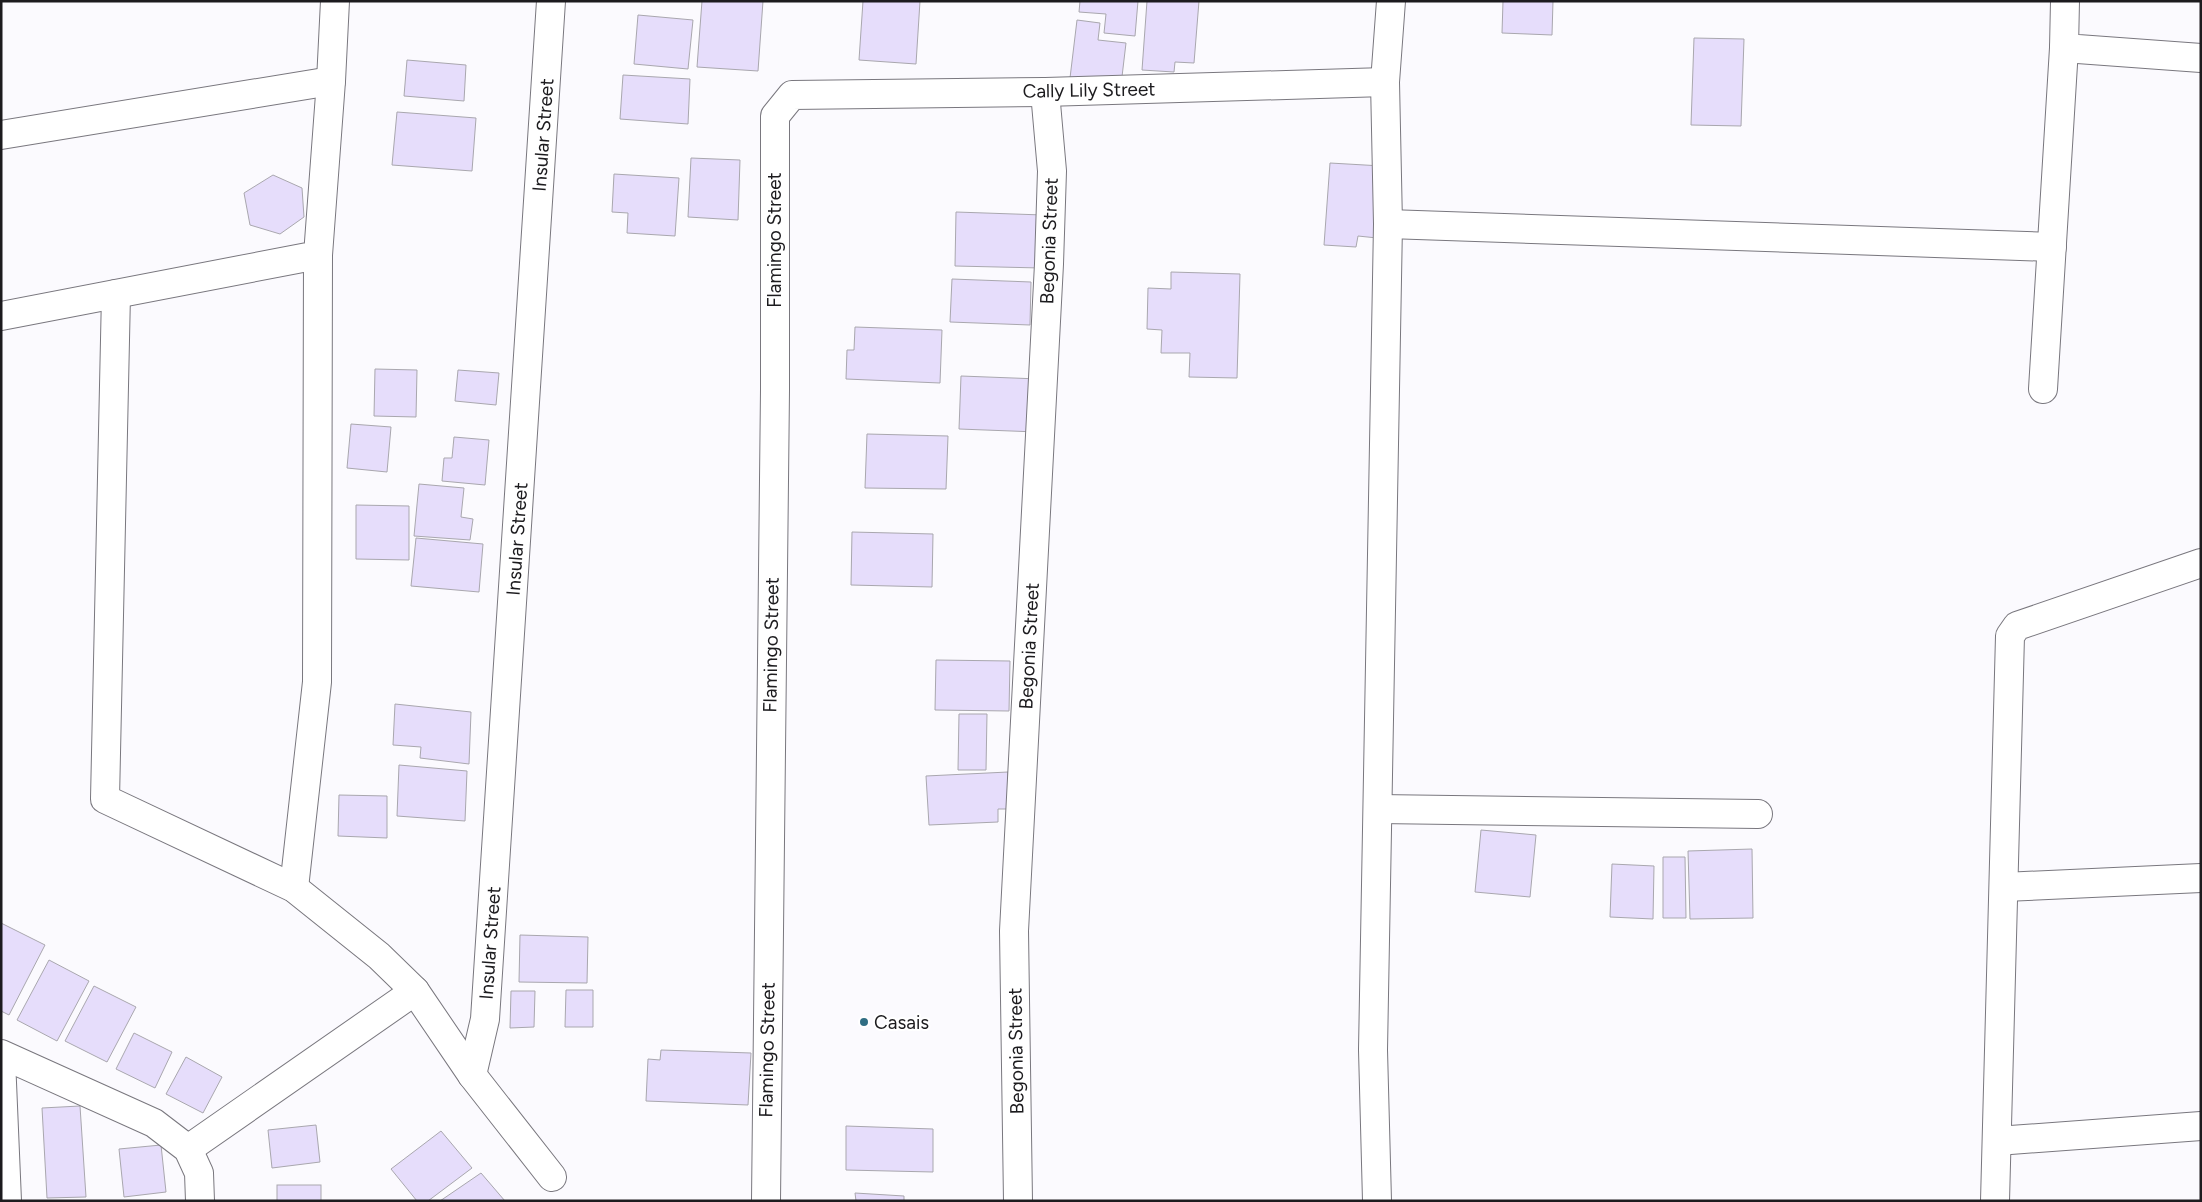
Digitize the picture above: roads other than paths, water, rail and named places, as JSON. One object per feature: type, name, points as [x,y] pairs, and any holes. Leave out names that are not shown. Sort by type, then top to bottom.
[{"type":"street","points":[[294,888],[317,682],[318,255],[335,1]]},
{"type":"street","name":"Insular Street","points":[[472,1075],[485,1019],[551,1]]},
{"type":"street","points":[[1377,1201],[1373,1050],[1388,224],[1385,82],[1391,1]]},
{"type":"street","points":[[2043,389],[2064,48],[2065,1]]},
{"type":"street","points":[[2064,48],[2201,58]]},
{"type":"street","points":[[1,134],[331,81]]},
{"type":"street","name":"Cally Lily Street","points":[[792,95],[1045,92],[1385,82]]},
{"type":"street","name":"Begonia Street","points":[[1018,1201],[1014,931],[1049,255],[1052,171],[1045,92]]},
{"type":"street","name":"Flamingo Street","points":[[766,1201],[775,390],[775,116],[792,95]]},
{"type":"street","points":[[1388,224],[2052,247]]},
{"type":"street","points":[[1,316],[318,255]]},
{"type":"street","points":[[116,294],[105,799],[294,888],[378,956],[415,991],[472,1075],[552,1178]]},
{"type":"street","points":[[1996,1201],[2010,636],[2017,626],[2201,563]]},
{"type":"street","points":[[1378,809],[1758,814]]},
{"type":"street","points":[[2004,887],[2201,878]]},
{"type":"street","points":[[188,1149],[415,991]]},
{"type":"street","points":[[1,1054],[154,1123],[188,1149],[199,1173],[200,1201]]},
{"type":"street","points":[[1,1059],[7,1201]]},
{"type":"street","points":[[1997,1141],[2201,1126]]},
{"type":"place","name":"Casais","points":[[864,1022]]}]
